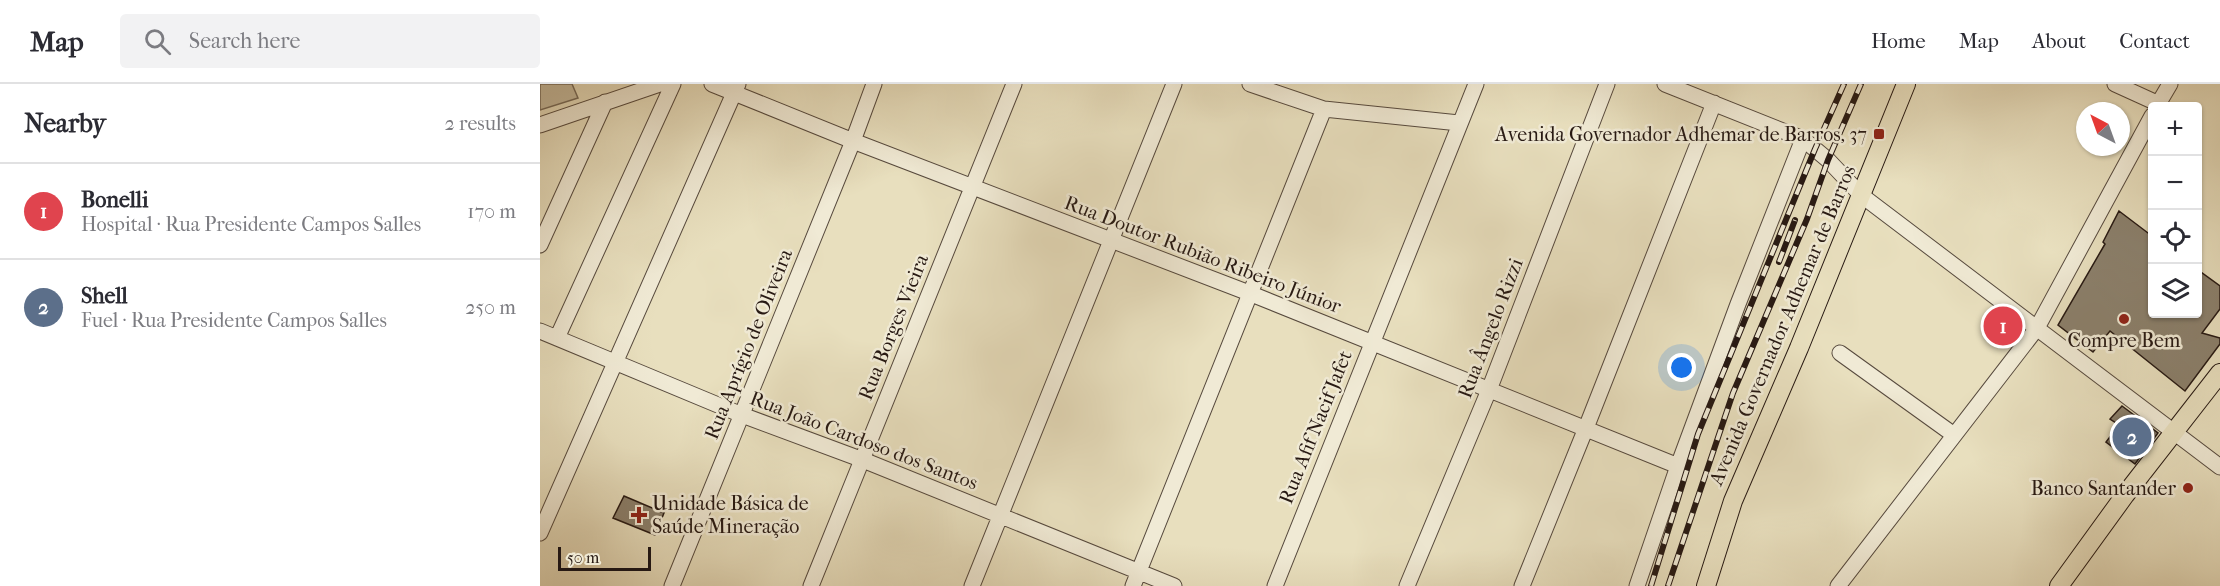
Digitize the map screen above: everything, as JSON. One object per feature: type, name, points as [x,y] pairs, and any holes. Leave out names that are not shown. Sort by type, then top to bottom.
[{"type":"main road","name":"Avenida Governador Adhemar de Barros","points":[[1706,586],[1733,501],[1799,348],[1906,84]]},
{"type":"main road","points":[[2059,586],[2125,495],[2220,373]]},
{"type":"street","points":[[540,125],[660,84]]},
{"type":"street","points":[[557,338],[673,84]]},
{"type":"street","name":"Rua Doutor Rubião Ribeiro Júnior","points":[[712,84],[736,88],[853,141],[1249,293],[1678,466]]},
{"type":"street","name":"Rua Aprígio de Oliveira","points":[[672,586],[874,84]]},
{"type":"street","name":"Rua Borges Vieira","points":[[811,586],[1014,84]]},
{"type":"street","points":[[972,586],[1174,84]]},
{"type":"street","points":[[1256,84],[1324,109],[1459,123]]},
{"type":"street","name":"Rua Afif Nacif Jafet","points":[[1275,586],[1476,84]]},
{"type":"street","name":"Rua Ângelo Rizzi","points":[[1407,586],[1489,390],[1607,84]]},
{"type":"street","points":[[2115,84],[2148,104]]},
{"type":"street","points":[[2160,102],[2170,84]]},
{"type":"street","points":[[1671,85],[1803,139],[1828,160],[1861,195],[2220,467]]},
{"type":"street","points":[[540,533],[736,88]]},
{"type":"street","points":[[540,245],[605,102]]},
{"type":"street","points":[[1522,586],[1714,103]]},
{"type":"street","points":[[1136,579],[1324,109]]},
{"type":"street","points":[[1838,586],[2037,328],[2148,124]]},
{"type":"street","points":[[1637,586],[1678,466],[1738,304],[1803,139]]},
{"type":"street","name":"Rua João Cardoso dos Santos","points":[[540,331],[742,416],[863,460],[1000,516],[1136,579],[1174,586]]},
{"type":"street","points":[[1840,353],[1954,435]]},
{"type":"shaded area","points":[[540,84],[572,84],[578,98],[540,110]]},
{"type":"building","name":"Compre Bem","points":[[2119,211],[2148,233],[2148,318],[2202,318],[2202,273],[2220,286],[2220,309],[2202,333],[2220,338],[2220,344],[2185,391],[2110,331],[2093,352],[2058,325],[2105,244],[2103,242]]},
{"type":"building","points":[[2122,406],[2158,433],[2135,464],[2106,442],[2119,425],[2110,419]]},
{"type":"building","name":"Unidade Básica de Saúde Mineração","points":[[624,496],[664,513],[655,535],[613,518]]},
{"type":"railway","points":[[1651,586],[1698,434],[1844,84]]},
{"type":"railway","points":[[1668,586],[1733,393],[1861,84]]},
{"type":"railway","points":[[1779,262],[1795,220]]},
{"type":"place","name":"Avenida Governador Adhemar de Barros, 37","points":[[1879,134]]},
{"type":"place","name":"Compre Bem","points":[[2124,319]]},
{"type":"place","name":"Bonelli","points":[[2003,326]]},
{"type":"place","name":"Shell","points":[[2132,437]]},
{"type":"place","name":"Banco Santander","points":[[2188,488]]},
{"type":"place","name":"Unidade Básica de Saúde Mineração","points":[[639,515]]}]
